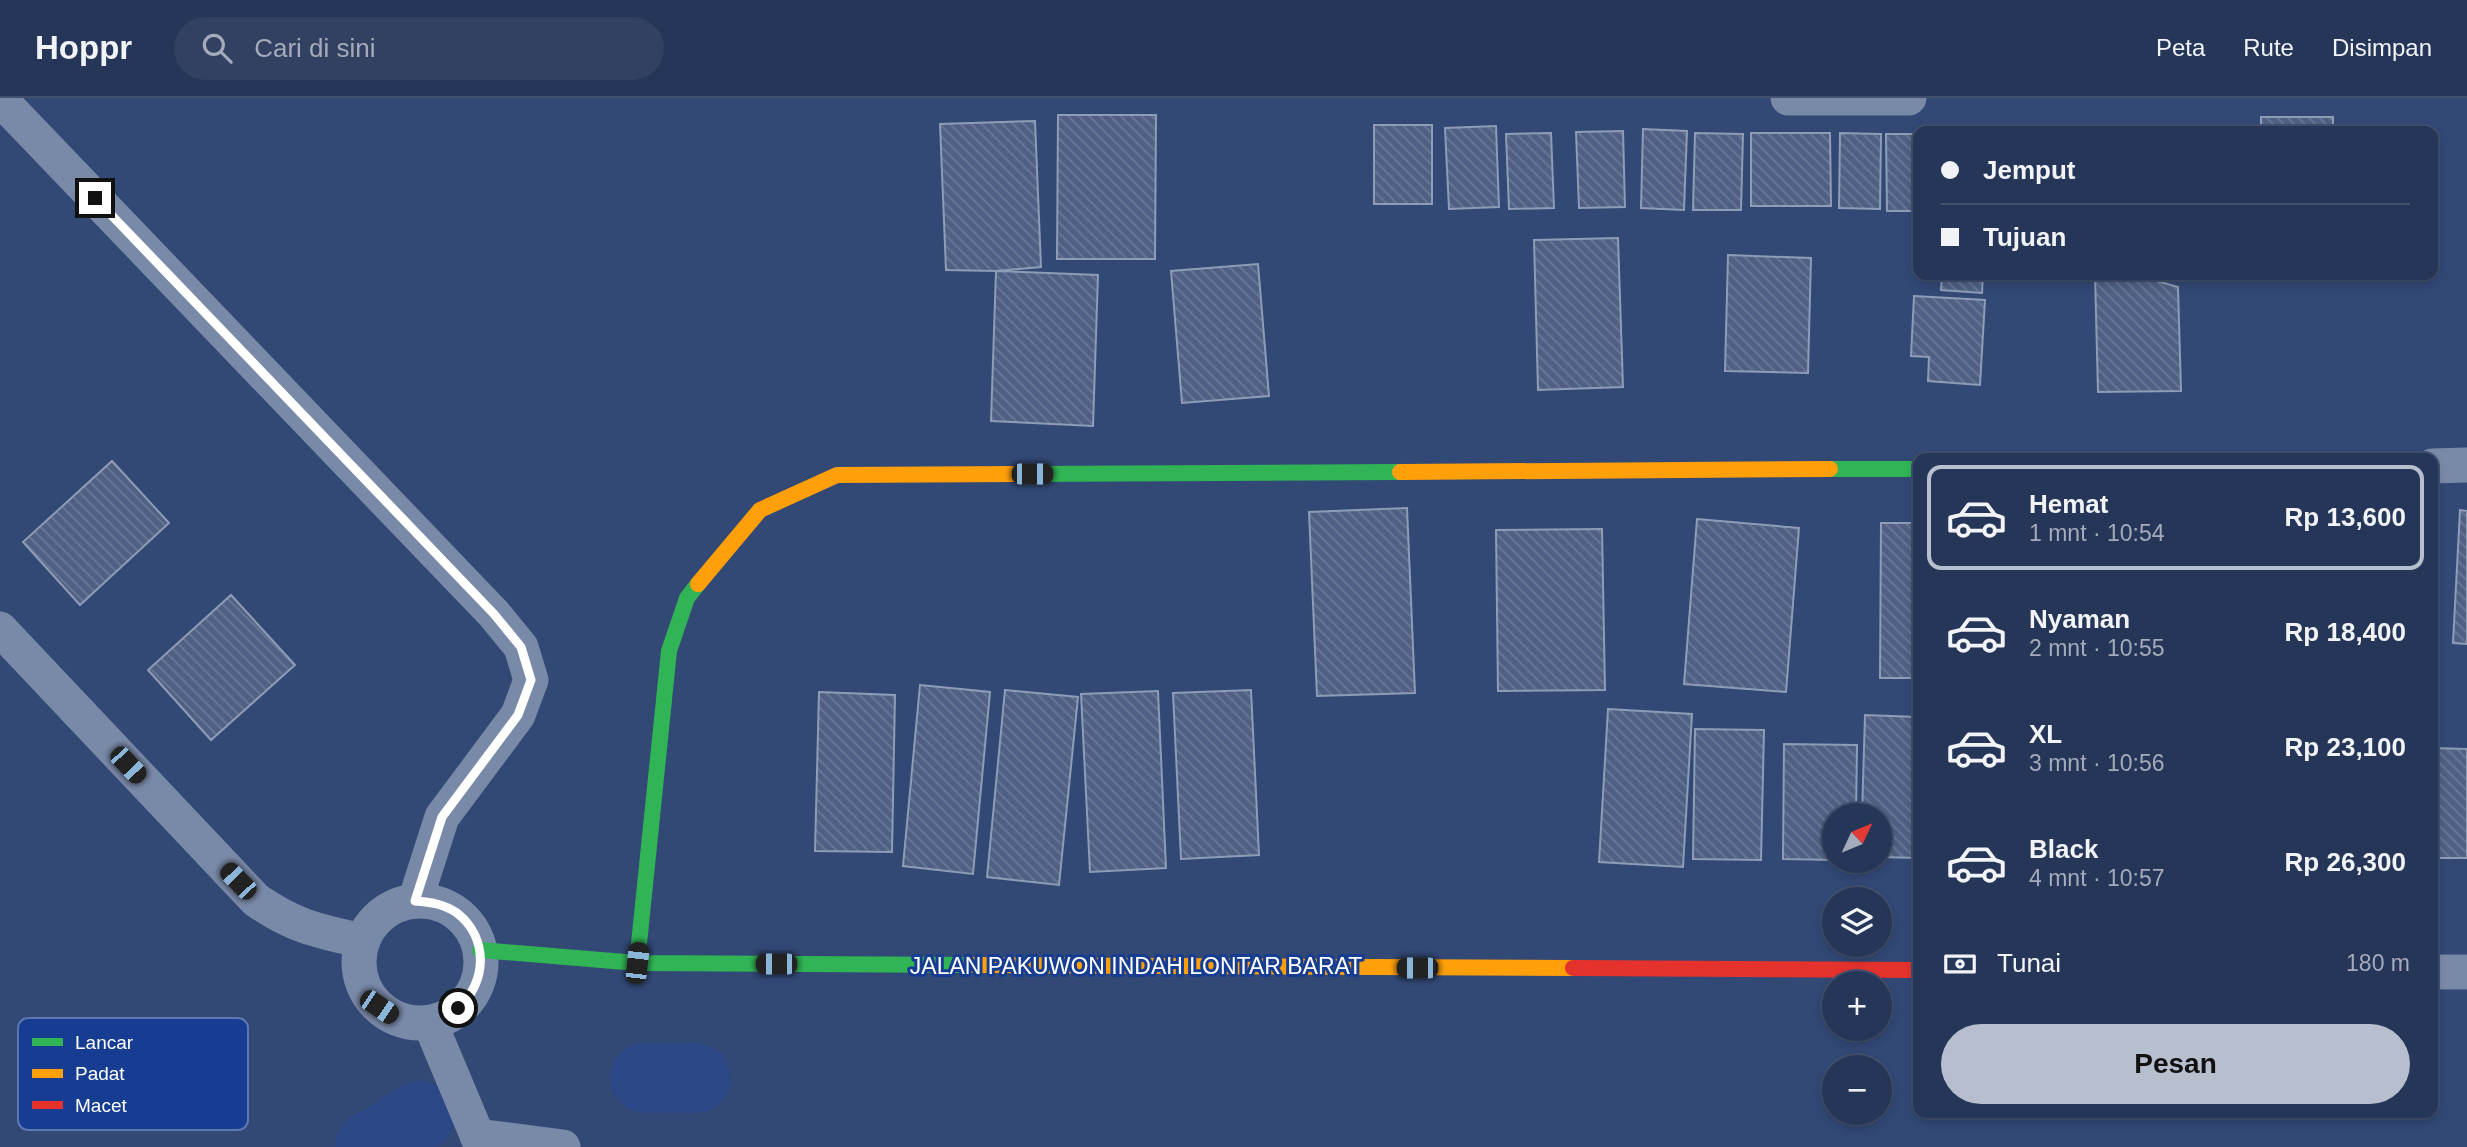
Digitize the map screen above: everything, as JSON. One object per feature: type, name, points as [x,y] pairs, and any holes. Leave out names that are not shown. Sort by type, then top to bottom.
[{"type":"street","points":[[1788,98],[1909,98]]},
{"type":"street","points":[[0,99],[484,603],[521,647],[531,680],[518,715],[442,817],[415,901]]},
{"type":"street","points":[[2438,466],[2467,466]]},
{"type":"street","points":[[637,963],[668,651],[687,598],[760,510],[837,475],[1913,469]]},
{"type":"street","points":[[0,629],[256,900],[281,917],[306,928],[363,941]]},
{"type":"street","points":[[415,901],[437,903],[457,913],[472,930],[480,950],[481,972],[469,999],[447,1017],[430,1023],[412,1022],[395,1017],[379,1007],[368,994],[361,977],[359,958],[363,941],[371,926],[383,913],[398,905],[415,901]]},
{"type":"street","name":"JALAN PAKUWON INDAH LONTAR BARAT","points":[[480,950],[637,963],[1913,970]]},
{"type":"street","points":[[2438,972],[2467,972]]},
{"type":"street","points":[[430,1023],[480,1141],[563,1147]]},
{"type":"building","points":[[1058,115],[1156,115],[1155,259],[1057,259]]},
{"type":"building","points":[[2261,117],[2333,117],[2333,126],[2261,126]]},
{"type":"building","points":[[1035,121],[1041,267],[996,271],[946,270],[940,124]]},
{"type":"building","points":[[1374,125],[1432,125],[1432,204],[1374,204]]},
{"type":"building","points":[[1496,126],[1499,207],[1449,209],[1445,128]]},
{"type":"building","points":[[1643,129],[1687,131],[1684,210],[1641,208]]},
{"type":"building","points":[[1623,131],[1625,207],[1579,208],[1576,132]]},
{"type":"building","points":[[1551,133],[1554,208],[1509,209],[1506,134]]},
{"type":"building","points":[[1695,133],[1743,134],[1741,210],[1693,210]]},
{"type":"building","points":[[1751,133],[1830,133],[1831,206],[1751,206]]},
{"type":"building","points":[[1840,133],[1881,134],[1880,209],[1839,208]]},
{"type":"building","points":[[1886,134],[1913,134],[1913,211],[1887,211]]},
{"type":"building","points":[[1618,238],[1623,387],[1538,390],[1534,240]]},
{"type":"building","points":[[1728,255],[1811,258],[1808,373],[1725,371]]},
{"type":"building","points":[[1258,264],[1269,396],[1182,403],[1171,271]]},
{"type":"building","points":[[996,271],[1098,275],[1093,426],[991,421]]},
{"type":"building","points":[[1942,280],[1983,280],[1982,293],[1941,290]]},
{"type":"building","points":[[2095,280],[2157,280],[2178,287],[2181,391],[2098,392]]},
{"type":"building","points":[[1914,296],[1985,300],[1980,385],[1928,381],[1929,357],[1911,356]]},
{"type":"building","points":[[112,461],[169,523],[80,605],[23,542]]},
{"type":"building","points":[[1407,508],[1415,693],[1317,696],[1309,512]]},
{"type":"building","points":[[2460,510],[2467,511],[2467,644],[2453,643]]},
{"type":"building","points":[[1697,519],[1799,528],[1786,692],[1684,684]]},
{"type":"building","points":[[1881,523],[1913,523],[1913,678],[1880,678]]},
{"type":"building","points":[[1602,529],[1605,690],[1498,691],[1496,530]]},
{"type":"building","points":[[231,595],[295,665],[211,740],[148,670]]},
{"type":"building","points":[[920,685],[990,692],[973,874],[903,866]]},
{"type":"building","points":[[1005,690],[1078,697],[1059,885],[987,877]]},
{"type":"building","points":[[1251,690],[1259,855],[1181,859],[1173,693]]},
{"type":"building","points":[[1158,691],[1166,868],[1090,872],[1081,694]]},
{"type":"building","points":[[819,692],[895,695],[892,852],[815,851]]},
{"type":"building","points":[[1608,709],[1692,714],[1683,867],[1599,862]]},
{"type":"building","points":[[1865,715],[1913,717],[1913,858],[1892,857],[1892,803],[1862,803]]},
{"type":"building","points":[[1695,729],[1764,730],[1761,860],[1693,859]]},
{"type":"building","points":[[1784,744],[1857,745],[1856,803],[1822,803],[1822,860],[1783,859]]},
{"type":"building","points":[[2438,748],[2467,749],[2467,858],[2438,858]]},
{"type":"waterway","points":[[645,1078],[696,1078]]},
{"type":"waterway","points":[[370,1147],[420,1116]]},
{"type":"traffic: fast","points":[[1830,469],[1913,469]]},
{"type":"traffic: fast","points":[[1030,474],[1400,472]]},
{"type":"traffic: fast","points":[[637,963],[669,651],[687,598],[698,584]]},
{"type":"traffic: fast","points":[[480,950],[637,963],[970,965]]},
{"type":"traffic: slow","points":[[1400,472],[1830,469]]},
{"type":"traffic: slow","points":[[698,584],[760,510],[837,475],[1030,474]]},
{"type":"traffic: slow","points":[[970,965],[1573,968]]},
{"type":"traffic: jam","points":[[1573,968],[1913,970]]},
{"type":"route","points":[[95,198],[494,614],[521,647],[531,680],[518,715],[442,817],[415,901],[437,903],[457,913],[472,930],[480,950],[481,972],[469,999],[458,1008]]}]
